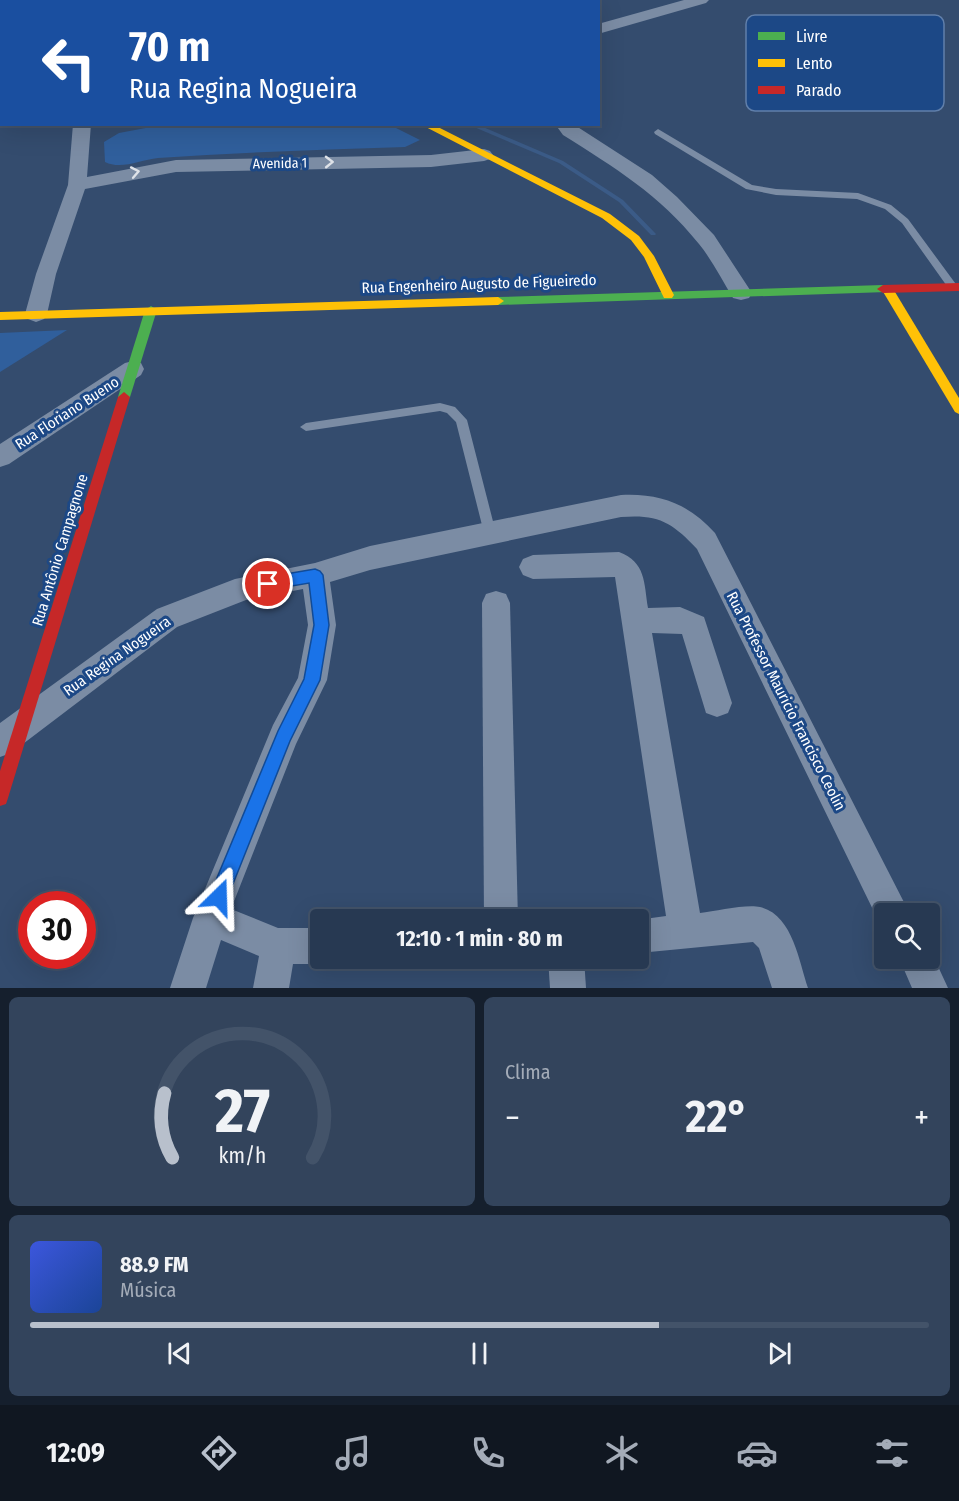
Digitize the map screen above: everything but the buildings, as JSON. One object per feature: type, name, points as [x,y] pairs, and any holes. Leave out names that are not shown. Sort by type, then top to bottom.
[{"type":"street","points":[[600,28],[702,0]]},
{"type":"street","points":[[36,314],[46,274],[77,185],[86,126]]},
{"type":"street","points":[[428,126],[597,211],[635,238],[649,256],[668,295]]},
{"type":"street","points":[[565,126],[569,131],[645,179],[670,201],[707,240],[741,293]]},
{"type":"street","name":"Avenida 1","points":[[77,185],[176,166],[431,160],[484,155]]},
{"type":"street","name":"Rua Engenheiro Augusto de Figueiredo","points":[[0,316],[956,287]]},
{"type":"street","points":[[888,290],[959,409]]},
{"type":"street","name":"Rua Antônio Campagnone","points":[[0,798],[150,310]]},
{"type":"street","name":"Rua Floriano Bueno","points":[[0,457],[133,369]]},
{"type":"street","name":"Rua Regina Nogueira","points":[[0,742],[168,618],[245,588],[315,575],[370,558],[621,506],[640,504],[660,507]]},
{"type":"street","name":"Rua Professor Mauricio Francisco Ceolin","points":[[660,507],[694,526],[706,541],[887,903]]},
{"type":"street","points":[[534,567],[620,564],[628,571],[686,931]]},
{"type":"street","points":[[188,988],[210,918],[284,736],[312,680],[322,625],[315,575]]},
{"type":"street","points":[[496,603],[501,909]]},
{"type":"street","points":[[636,621],[680,620],[694,626],[717,703]]},
{"type":"street","points":[[210,918],[278,946],[310,946]]},
{"type":"street","points":[[649,935],[759,924],[773,937],[790,988]]},
{"type":"street","points":[[271,988],[278,946]]},
{"type":"street","points":[[567,969],[568,988]]},
{"type":"street","points":[[921,969],[930,988]]},
{"type":"lane","points":[[658,132],[749,187],[776,192],[858,196],[888,207],[905,221],[956,287]]},
{"type":"lane","points":[[306,427],[440,406],[451,410],[461,420],[490,533]]},
{"type":"shaded area","points":[[156,126],[392,126],[420,140],[405,147],[189,156],[158,158],[124,165],[105,162],[104,142],[119,133]]},
{"type":"shaded area","points":[[67,330],[0,372],[0,333]]},
{"type":"waterway","points":[[475,126],[561,162],[621,201],[653,234]]},
{"type":"traffic: fast","points":[[498,301],[883,289]]},
{"type":"traffic: fast","points":[[124,397],[151,310]]},
{"type":"traffic: slow","points":[[428,126],[606,216],[635,238],[649,256],[668,295]]},
{"type":"traffic: slow","points":[[888,290],[959,409]]},
{"type":"traffic: slow","points":[[0,316],[498,301]]},
{"type":"traffic: jam","points":[[883,289],[959,287]]},
{"type":"traffic: jam","points":[[0,798],[124,397]]},
{"type":"route","points":[[219,897],[284,736],[312,680],[322,625],[315,575],[268,584]]}]
